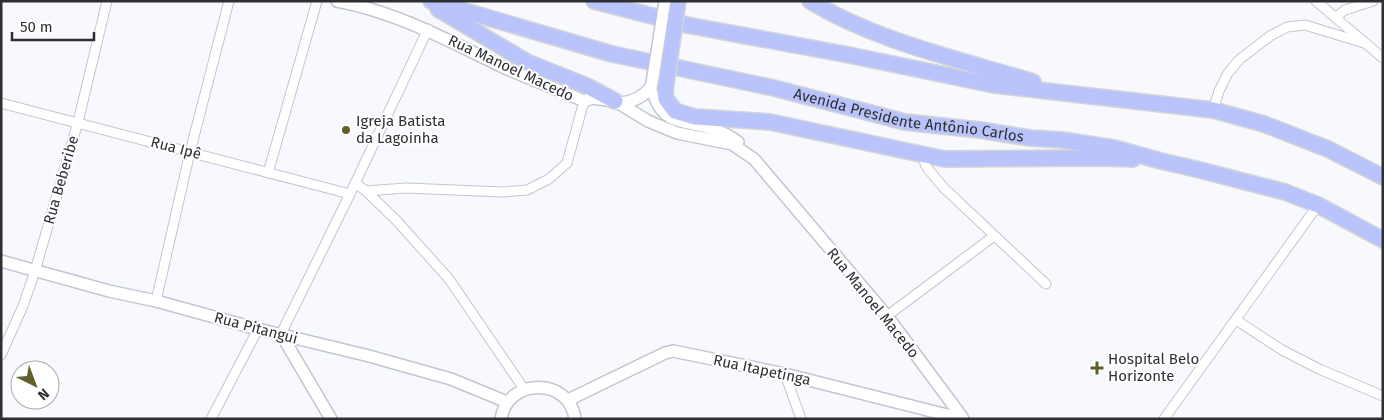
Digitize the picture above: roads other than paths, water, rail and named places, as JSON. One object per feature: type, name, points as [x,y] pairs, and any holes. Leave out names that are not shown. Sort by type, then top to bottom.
[{"type":"highway","points":[[423,1],[527,62],[587,86],[618,102]]},
{"type":"highway","name":"Avenida Presidente Antônio Carlos","points":[[431,1],[612,54],[774,88],[905,122],[980,130],[1030,138],[1062,140],[1114,148],[1285,192],[1318,205],[1383,240]]},
{"type":"highway","points":[[594,1],[687,25],[849,55],[994,85],[1213,110],[1273,127],[1328,150],[1383,178]]},
{"type":"highway","points":[[678,1],[656,87],[675,111],[695,117],[770,122],[944,159],[1104,158],[1161,161]]},
{"type":"highway","points":[[810,1],[861,28],[1068,93]]},
{"type":"street","name":"Rua Beberibe","points":[[1,355],[23,306],[35,271],[78,122],[107,1]]},
{"type":"street","points":[[156,301],[190,152],[229,1]]},
{"type":"street","points":[[268,173],[317,1]]},
{"type":"street","name":"Rua Manoel Macedo","points":[[337,1],[359,5],[428,29],[505,67],[584,101],[592,98],[618,102],[648,122],[677,134],[732,144],[754,159],[887,316],[962,418]]},
{"type":"street","points":[[618,102],[629,102],[644,96],[656,87],[665,1]]},
{"type":"street","points":[[1316,1],[1383,58]]},
{"type":"street","points":[[1336,17],[1345,10],[1373,1]]},
{"type":"street","points":[[1213,110],[1219,91],[1228,73],[1240,59],[1270,36],[1288,27],[1305,25],[1364,43]]},
{"type":"street","points":[[331,419],[281,334],[428,29]]},
{"type":"street","name":"Rua Manoel Macedo","points":[[656,87],[659,108],[667,115],[677,121],[707,127],[733,138],[754,153],[770,173],[781,192]]},
{"type":"street","points":[[366,191],[406,188],[503,192],[527,190],[549,179],[567,163],[584,101]]},
{"type":"street","name":"Rua Ipê","points":[[1,103],[350,194]]},
{"type":"street","points":[[925,156],[925,164],[944,188],[1046,284]]},
{"type":"street","points":[[355,183],[396,220],[448,279],[524,389]]},
{"type":"street","points":[[1164,419],[1318,205]]},
{"type":"street","points":[[887,316],[994,236]]},
{"type":"street","name":"Rua Pitangui","points":[[1,261],[451,379],[507,402]]},
{"type":"street","points":[[1236,320],[1282,350],[1319,369],[1383,396]]},
{"type":"street","points":[[210,419],[258,329]]},
{"type":"street","name":"Rua Itapetinga","points":[[568,400],[665,353],[673,351],[785,374],[962,418]]},
{"type":"street","points":[[785,374],[800,419]]},
{"type":"street","points":[[501,419],[507,402],[515,394],[536,386],[559,392],[568,400],[575,419]]},
{"type":"place","name":"Igreja Batista da Lagoinha","points":[[346,130]]},
{"type":"place","name":"Hospital Belo Horizonte","points":[[1097,368]]}]
